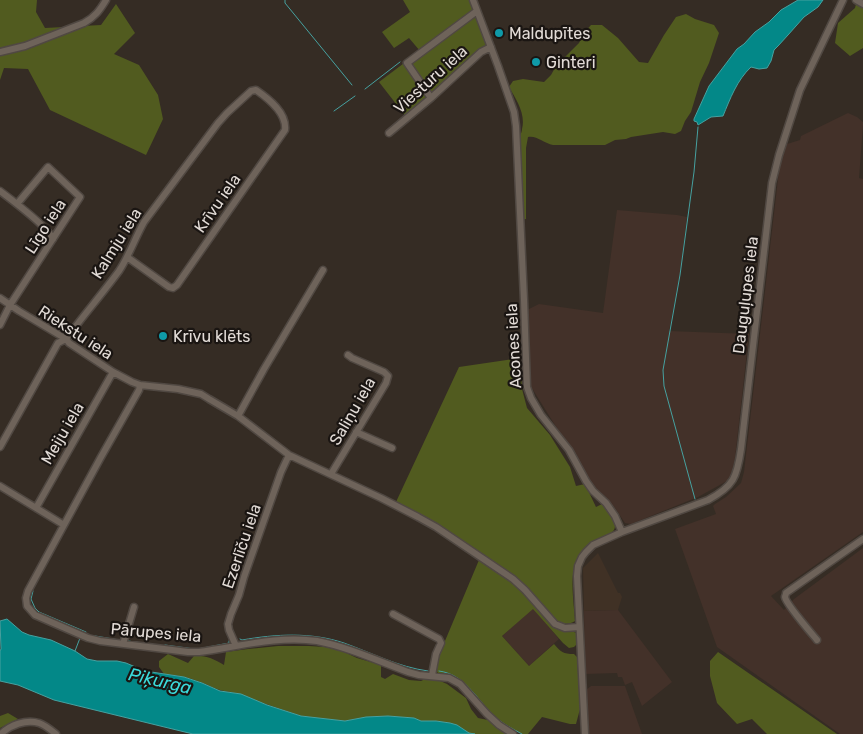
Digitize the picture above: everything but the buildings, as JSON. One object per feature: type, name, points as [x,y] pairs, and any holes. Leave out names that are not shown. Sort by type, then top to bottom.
[{"type":"street","points":[[0,52],[24,46],[93,18],[100,11],[106,0]]},
{"type":"street","name":"Acones iela","points":[[473,0],[514,112],[516,126],[527,387],[541,416],[569,450],[593,491],[606,502],[622,532]]},
{"type":"street","name":"Dauguļupes iela","points":[[622,532],[708,500],[729,486],[735,477],[741,449],[772,183],[800,90],[843,0]]},
{"type":"street","points":[[856,0],[863,4]]},
{"type":"street","points":[[431,98],[407,63],[477,11]]},
{"type":"street","name":"Viesturu iela","points":[[389,133],[481,52],[491,48]]},
{"type":"street","name":"Kalmju iela","points":[[0,447],[58,343],[66,339],[118,271],[144,222],[218,123],[251,91],[256,90]]},
{"type":"street","name":"Krīvu iela","points":[[127,257],[169,287],[177,286],[285,130],[285,125],[279,111],[256,90]]},
{"type":"street","name":"Līgo iela","points":[[0,325],[10,305],[80,197],[48,167],[17,204]]},
{"type":"street","points":[[0,191],[45,228],[53,239]]},
{"type":"street","points":[[238,416],[323,270]]},
{"type":"street","name":"Riekstu iela","points":[[0,298],[66,339],[69,343],[113,372],[132,382],[140,385],[178,389],[201,394],[238,416],[289,455],[395,505],[436,527],[513,580],[525,590],[555,624],[565,628],[579,627]]},
{"type":"street","name":"Saliņu iela","points":[[331,474],[386,383],[388,376],[384,372],[348,355]]},
{"type":"street","name":"Meiju iela","points":[[36,508],[113,372]]},
{"type":"street","name":"Pārupes iela","points":[[140,385],[139,390],[28,591],[26,598],[27,606],[35,615],[88,638],[188,652],[280,640],[316,641],[340,647],[408,672],[449,678],[460,684],[498,725],[513,734]]},
{"type":"street","points":[[356,432],[392,448]]},
{"type":"street","name":"Ezerlīču iela","points":[[236,646],[228,624],[281,472],[289,455]]},
{"type":"street","points":[[0,486],[64,526]]},
{"type":"street","points":[[584,734],[578,566],[586,552],[593,545],[622,532]]},
{"type":"street","points":[[817,640],[787,603],[786,593],[863,539]]},
{"type":"street","points":[[123,644],[134,607]]},
{"type":"street","points":[[393,614],[439,639],[441,643],[436,654],[432,675]]},
{"type":"street","points":[[2,734],[7,728],[27,722],[39,723],[56,734]]},
{"type":"shaded area","points":[[848,113],[863,122],[859,178],[863,179],[863,532],[771,596],[784,610],[794,599],[863,548],[863,734],[840,734],[717,647],[675,529],[716,514],[713,506],[741,483],[744,472],[779,169],[787,144],[800,140],[801,136]]},
{"type":"shaded area","points":[[617,210],[687,217],[680,274],[669,331],[749,334],[735,458],[731,476],[727,481],[698,497],[631,524],[625,523],[615,508],[591,483],[530,385],[527,310],[539,304],[603,313]]},
{"type":"shaded area","points":[[598,553],[618,593],[622,597],[618,610],[584,611],[583,568]]},
{"type":"shaded area","points":[[533,608],[559,639],[529,666],[502,636]]},
{"type":"shaded area","points":[[618,610],[672,682],[642,706],[632,682],[625,685],[622,677],[618,677],[617,673],[585,674],[584,611]]},
{"type":"shaded area","points":[[591,686],[625,686],[642,734],[588,734],[586,690]]},
{"type":"green space","points":[[0,0],[37,0],[36,12],[45,28],[101,25],[116,4],[135,33],[114,54],[139,65],[158,95],[163,119],[146,155],[50,110],[28,69],[4,68],[0,80]]},
{"type":"green space","points":[[403,0],[473,0],[491,47],[407,118],[379,82],[420,51],[409,38],[394,48],[382,32],[410,12]]},
{"type":"green space","points":[[857,0],[863,0],[863,48],[850,56],[835,43],[838,23],[855,8]]},
{"type":"green space","points":[[686,14],[714,25],[719,33],[709,63],[700,82],[691,112],[681,131],[675,134],[663,132],[631,137],[615,140],[605,145],[553,145],[534,137],[528,137],[526,148],[526,219],[520,220],[518,140],[522,130],[523,118],[520,107],[509,87],[513,81],[523,79],[544,82],[556,66],[579,43],[591,25],[602,25],[618,38],[639,62],[648,63],[676,17]]},
{"type":"green space","points":[[520,358],[522,389],[527,408],[550,435],[570,467],[576,486],[585,484],[596,507],[604,505],[615,523],[615,528],[610,534],[588,545],[577,559],[573,573],[575,621],[568,624],[560,622],[546,612],[524,585],[510,574],[440,525],[396,502],[459,367]]},
{"type":"green space","points":[[479,560],[515,585],[555,628],[576,633],[576,645],[569,648],[533,609],[502,636],[529,666],[554,644],[562,652],[574,654],[577,657],[580,709],[576,724],[542,717],[528,734],[522,734],[501,723],[458,680],[436,671],[437,660]]},
{"type":"green space","points":[[278,646],[325,647],[342,651],[357,658],[381,665],[381,677],[385,679],[393,674],[409,680],[421,681],[427,678],[438,680],[447,684],[466,698],[478,718],[488,720],[507,734],[469,733],[450,723],[421,721],[414,718],[388,716],[366,717],[345,721],[301,716],[191,679],[164,674],[159,667],[159,661],[168,654],[188,663],[194,656],[202,656],[224,665],[226,652]]},
{"type":"green space","points":[[718,652],[837,734],[767,734],[752,719],[737,724],[717,703],[710,676],[710,661]]},
{"type":"green space","points":[[8,713],[18,719],[0,728],[0,716]]},
{"type":"water","points":[[798,0],[823,0],[818,7],[804,17],[774,50],[767,68],[751,67],[746,72],[734,90],[723,116],[711,117],[698,125],[694,119],[709,86],[737,49],[781,10]]},
{"type":"water","name":"Piķurga","points":[[7,619],[22,632],[51,640],[87,659],[117,661],[145,671],[184,677],[220,691],[241,694],[301,716],[345,721],[366,717],[388,716],[414,718],[421,721],[450,723],[469,733],[475,734],[193,734],[54,700],[18,685],[0,681],[0,621]]},
{"type":"waterway","points":[[285,0],[285,3],[352,85]]},
{"type":"waterway","points":[[365,89],[400,62]]},
{"type":"waterway","points":[[334,111],[355,96]]},
{"type":"waterway","points":[[695,499],[664,386],[663,370],[680,275],[698,127]]},
{"type":"waterway","points":[[33,591],[31,599],[39,612],[86,632]]},
{"type":"waterway","points":[[240,639],[281,635],[332,639],[385,659],[428,671]]},
{"type":"waterway","points":[[95,636],[119,640]]},
{"type":"waterway","points":[[75,651],[80,638]]},
{"type":"waterway","points":[[128,641],[156,645]]},
{"type":"waterway","points":[[198,649],[229,643],[229,641]]},
{"type":"waterway","points":[[165,645],[194,649]]},
{"type":"waterway","points":[[439,671],[448,673],[463,682],[495,717],[522,734]]},
{"type":"place","name":"Maldupītes","points":[[499,33]]},
{"type":"place","name":"Ginteri","points":[[536,62]]},
{"type":"place","name":"Krīvu klēts","points":[[163,336]]}]
